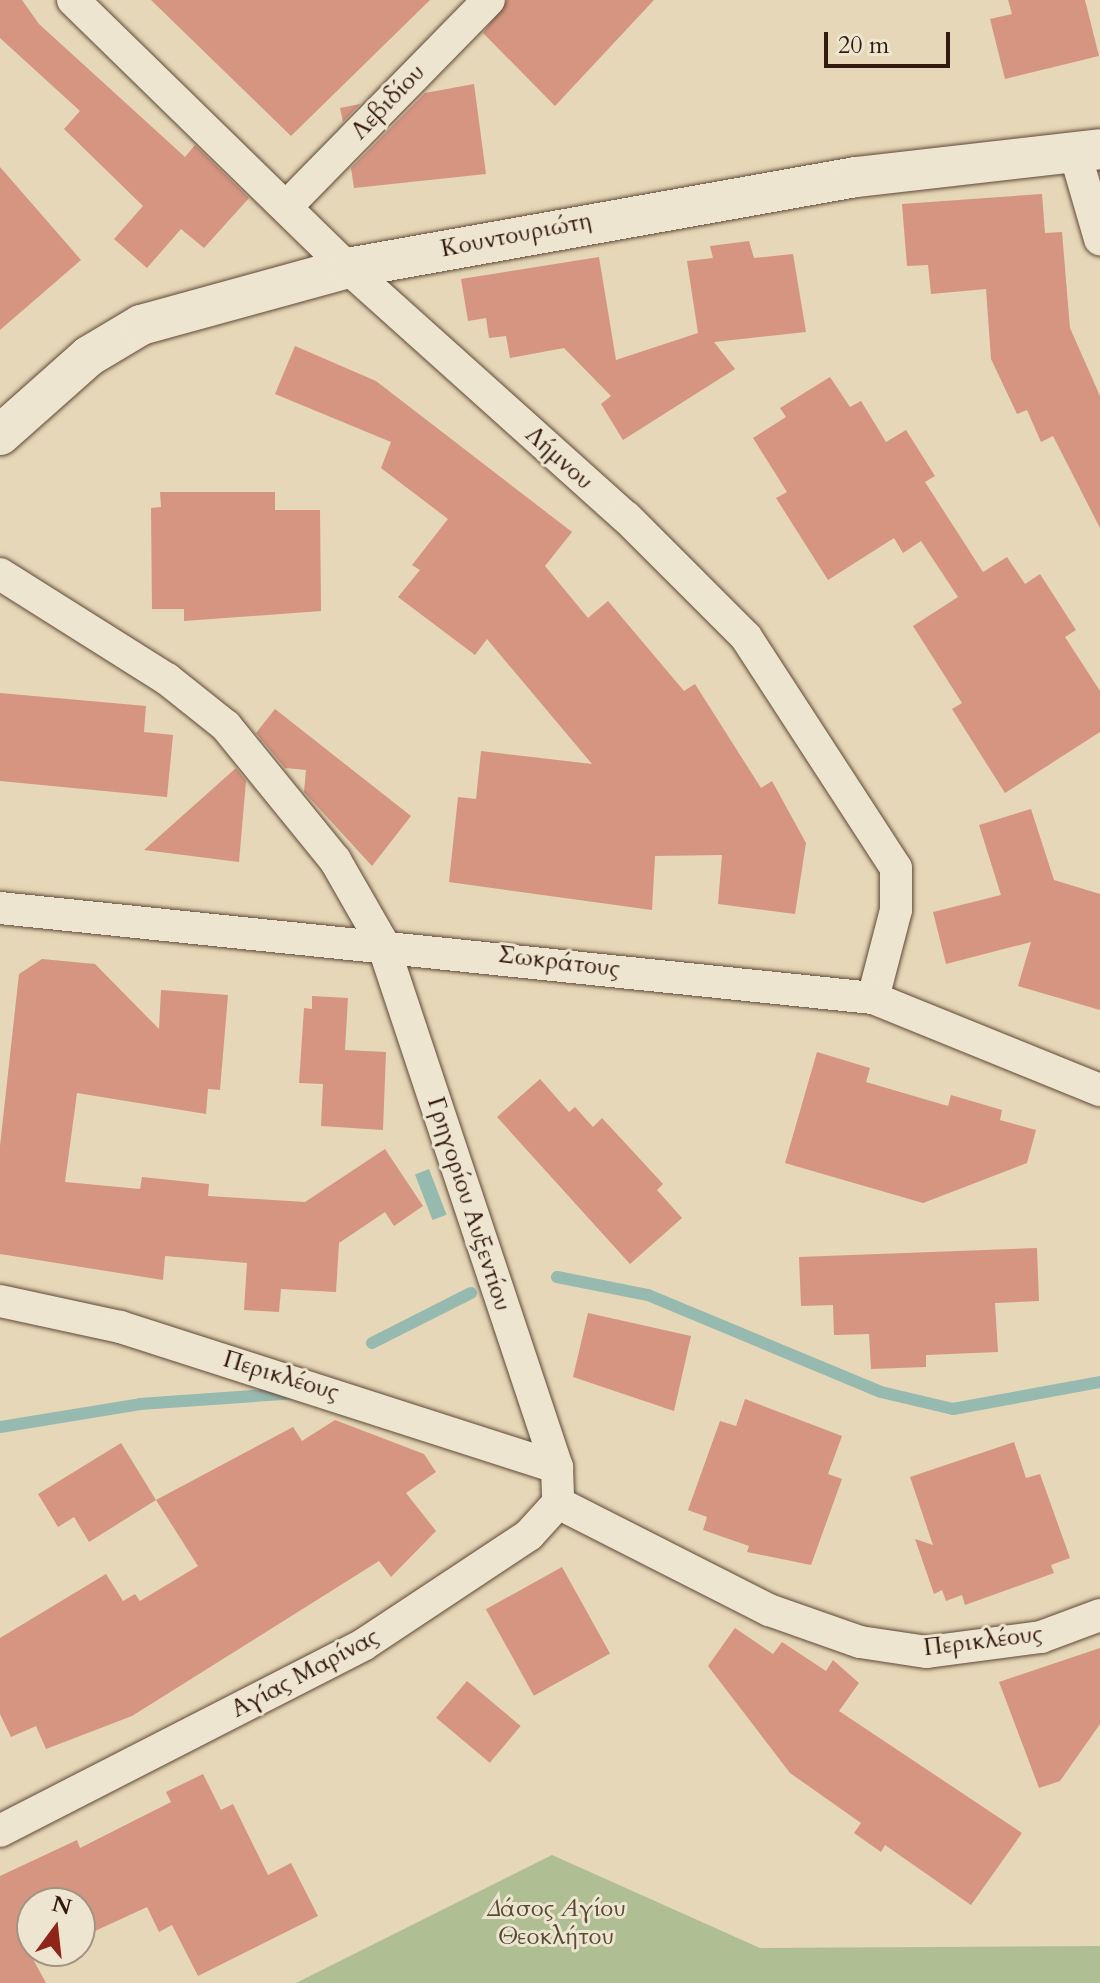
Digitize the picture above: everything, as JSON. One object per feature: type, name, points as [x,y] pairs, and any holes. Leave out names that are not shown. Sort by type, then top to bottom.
[{"type":"street","name":"Λήμνου","points":[[73,0],[288,205],[348,268],[626,517],[746,637],[896,868],[896,910],[873,998]]},
{"type":"street","name":"Λεβιδίου","points":[[288,205],[489,0]]},
{"type":"street","points":[[1087,151],[1100,239]]},
{"type":"street","name":"Κουντουριώτη","points":[[0,435],[89,356],[141,325],[348,268],[856,177],[1087,151]]},
{"type":"street","name":"Γρηγορίου Αυξεντίου","points":[[0,574],[167,679],[226,726],[308,822],[382,942],[557,1467]]},
{"type":"street","name":"Σωκράτους","points":[[0,908],[382,942],[873,998],[1100,1090]]},
{"type":"street","name":"Περικλέους","points":[[0,1301],[120,1327],[557,1467]]},
{"type":"street","points":[[557,1467],[558,1503]]},
{"type":"street","name":"Περικλέους","points":[[558,1503],[769,1610],[860,1642],[927,1652],[1041,1637],[1100,1615]]},
{"type":"street","name":"Αγίας Μαρίνας","points":[[0,1831],[363,1645],[529,1535],[558,1503]]},
{"type":"green space","name":"Δάσος Αγίου Θεοκλήτου","points":[[552,1855],[760,1948],[1100,1946],[1100,1983],[296,1983]]},
{"type":"water","points":[[429,1169],[447,1215],[433,1220],[415,1174]]},
{"type":"building","points":[[0,0],[22,0],[39,24],[185,157],[195,145],[249,198],[204,248],[181,229],[147,268],[114,239],[143,206],[64,129],[80,111],[0,38]]},
{"type":"building","points":[[151,0],[430,0],[291,136]]},
{"type":"building","points":[[507,0],[654,0],[555,106],[483,33]]},
{"type":"building","points":[[1008,0],[1085,0],[1099,56],[1005,79],[990,19],[1012,14]]},
{"type":"building","points":[[474,84],[486,174],[354,188],[351,168],[425,93]]},
{"type":"building","points":[[360,104],[343,122],[340,108]]},
{"type":"building","points":[[0,167],[81,260],[0,330]]},
{"type":"building","points":[[1042,194],[1045,233],[1062,232],[1070,328],[1100,396],[1100,528],[1053,436],[1041,442],[1027,410],[1017,414],[991,359],[986,289],[931,294],[928,265],[907,266],[902,204]]},
{"type":"building","points":[[749,241],[754,258],[793,254],[806,332],[714,342],[735,369],[623,440],[601,404],[611,396],[564,348],[510,358],[506,336],[489,338],[486,318],[468,321],[461,279],[599,257],[616,360],[698,333],[687,261],[713,258],[710,246]]},
{"type":"building","points":[[295,346],[376,381],[572,532],[545,566],[588,618],[608,601],[684,691],[695,684],[761,788],[772,781],[806,843],[795,914],[718,904],[722,855],[655,856],[652,910],[449,882],[458,797],[476,799],[481,751],[592,764],[487,639],[475,655],[398,597],[420,570],[412,565],[448,519],[381,468],[391,442],[275,394]]},
{"type":"building","points":[[830,377],[850,407],[861,401],[886,442],[906,430],[935,476],[925,482],[983,572],[1007,557],[1025,584],[1040,574],[1076,630],[1065,637],[1100,691],[1100,732],[1005,793],[952,709],[962,703],[913,626],[958,597],[921,541],[903,553],[894,538],[828,580],[776,498],[787,492],[753,438],[786,417],[780,408]]},
{"type":"building","points":[[160,492],[275,492],[275,510],[320,510],[321,611],[184,621],[184,609],[152,609],[151,508],[161,507]]},
{"type":"building","points":[[0,693],[146,706],[144,732],[173,735],[167,797],[0,781]]},
{"type":"building","points":[[275,709],[411,816],[372,866],[304,792],[306,770],[285,768],[256,733]]},
{"type":"building","points":[[236,768],[246,781],[239,862],[144,850]]},
{"type":"building","points":[[1031,809],[1054,880],[1100,894],[1100,1010],[1018,986],[1031,942],[946,964],[933,912],[1001,895],[979,825]]},
{"type":"building","points":[[42,959],[95,964],[159,1029],[161,990],[228,995],[220,1090],[208,1089],[206,1114],[77,1093],[65,1182],[140,1189],[142,1177],[209,1184],[208,1196],[305,1202],[385,1149],[423,1206],[394,1226],[385,1212],[339,1243],[336,1292],[281,1289],[279,1312],[244,1310],[247,1263],[165,1256],[163,1280],[0,1254],[0,1146],[19,974]]},
{"type":"building","points":[[312,996],[348,998],[345,1050],[386,1052],[383,1130],[321,1126],[323,1084],[299,1083],[304,1008],[312,1009]]},
{"type":"building","points":[[817,1052],[870,1068],[866,1082],[948,1106],[951,1095],[1002,1110],[1000,1120],[1036,1130],[1027,1163],[923,1203],[785,1163]]},
{"type":"building","points":[[540,1079],[569,1112],[575,1107],[593,1127],[602,1118],[663,1184],[657,1190],[682,1218],[630,1264],[497,1117]]},
{"type":"building","points":[[1037,1248],[1039,1301],[995,1303],[998,1352],[926,1355],[926,1367],[871,1369],[869,1334],[834,1335],[833,1305],[801,1306],[799,1257]]},
{"type":"building","points":[[588,1313],[691,1336],[674,1411],[573,1377]]},
{"type":"building","points":[[745,1399],[842,1436],[828,1474],[842,1479],[811,1565],[747,1552],[749,1546],[703,1530],[707,1517],[688,1510],[720,1421],[736,1426]]},
{"type":"building","points":[[335,1420],[424,1454],[436,1472],[406,1493],[436,1531],[391,1577],[379,1561],[132,1716],[46,1749],[36,1726],[11,1737],[0,1714],[0,1638],[106,1574],[123,1601],[135,1594],[140,1601],[198,1566],[156,1500],[293,1427],[302,1441]]},
{"type":"building","points":[[1014,1442],[1026,1478],[1040,1474],[1070,1558],[1051,1565],[1054,1573],[965,1605],[962,1595],[946,1601],[942,1590],[934,1594],[915,1539],[933,1545],[910,1477]]},
{"type":"building","points":[[121,1443],[156,1500],[89,1542],[74,1517],[58,1527],[38,1494]]},
{"type":"building","points":[[562,1567],[610,1654],[534,1696],[486,1609]]},
{"type":"building","points":[[735,1628],[773,1654],[782,1642],[826,1671],[833,1660],[859,1683],[839,1711],[1022,1833],[971,1905],[885,1845],[881,1852],[854,1833],[861,1823],[790,1773],[708,1666]]},
{"type":"building","points":[[1100,1648],[1100,1724],[1060,1781],[1039,1788],[999,1682]]},
{"type":"building","points":[[467,1681],[521,1726],[490,1763],[436,1718]]},
{"type":"building","points":[[203,1774],[221,1810],[233,1804],[268,1875],[291,1863],[318,1916],[198,1976],[172,1925],[159,1932],[147,1907],[96,1931],[96,1887],[16,1887],[16,1967],[37,1967],[46,1983],[0,1983],[0,1876],[77,1840],[80,1848],[171,1802],[166,1792]]},
{"type":"waterway","points":[[557,1277],[648,1295],[881,1392],[953,1409],[1100,1382]]},
{"type":"waterway","points":[[372,1343],[471,1293]]},
{"type":"waterway","points":[[0,1427],[140,1404],[296,1393]]}]
